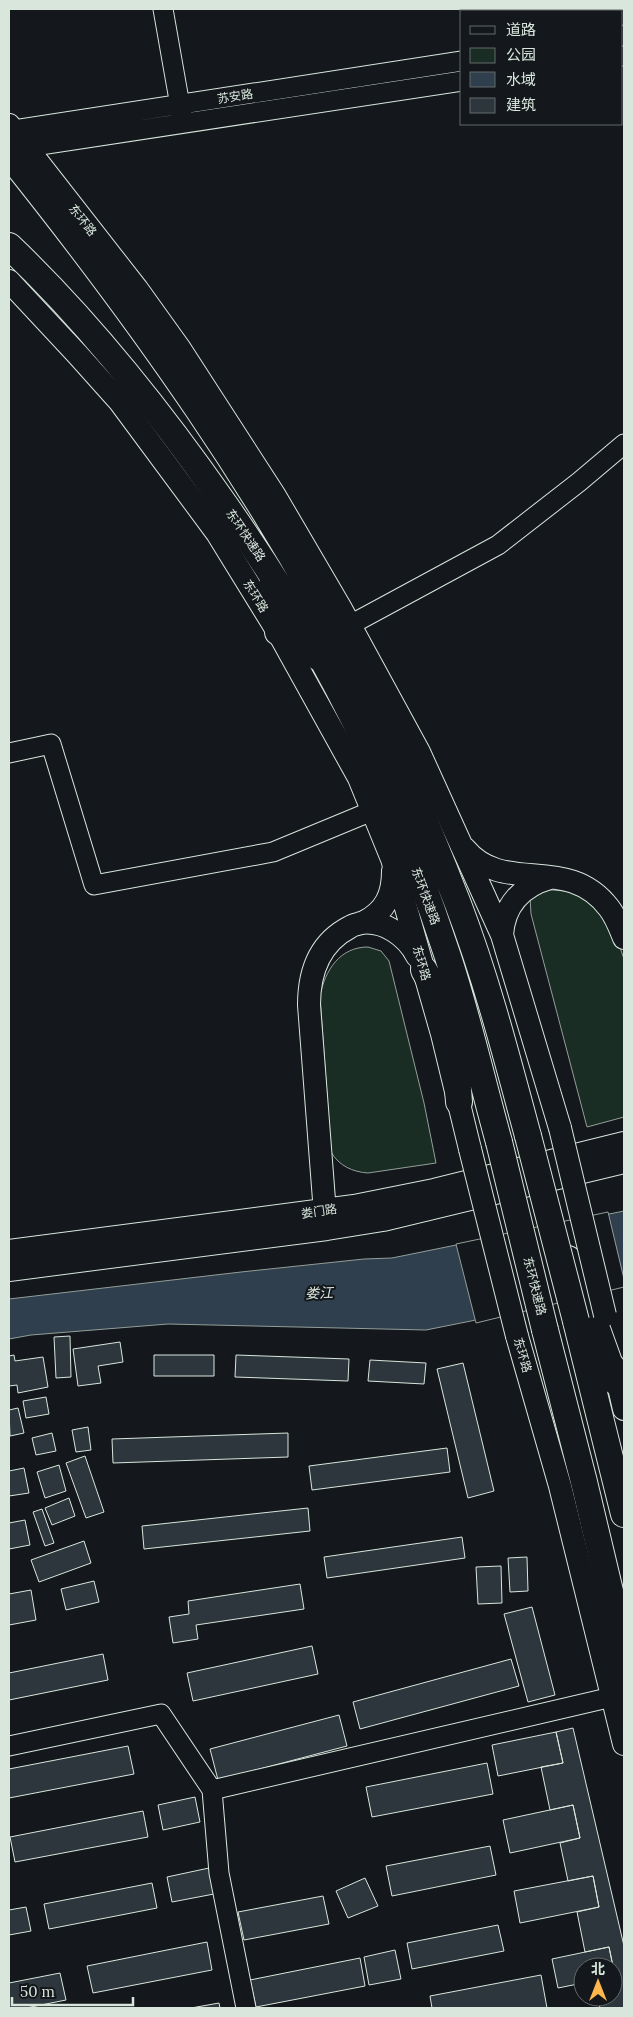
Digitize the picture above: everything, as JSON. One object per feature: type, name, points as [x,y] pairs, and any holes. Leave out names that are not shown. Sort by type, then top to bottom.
[{"type":"highway","name":"东环快速路","points":[[13,140],[165,360],[296,564],[379,718],[442,863],[476,952],[528,1136],[548,1215],[591,1318],[624,1514]]},
{"type":"highway","name":"东环快速路","points":[[9,246],[48,284],[130,377],[188,452],[272,574],[323,660],[379,773],[420,878],[448,957],[499,1142],[624,1650]]},
{"type":"highway","points":[[272,574],[278,632],[323,660]]},
{"type":"highway","points":[[448,957],[459,1102]]},
{"type":"highway","points":[[424,970],[480,1072]]},
{"type":"highway","points":[[591,1318],[616,1382]]},
{"type":"highway","points":[[612,1602],[618,1699]]},
{"type":"main road","name":"东环路","points":[[13,140],[137,289],[180,349],[275,496],[350,625],[419,752],[502,935],[560,1128],[591,1318]]},
{"type":"main road","name":"东环路","points":[[9,281],[120,402],[217,533],[278,632],[359,778],[392,859],[424,970],[517,1336],[618,1699],[624,1744]]},
{"type":"main road","points":[[462,844],[477,860],[488,867],[508,872],[556,877],[574,881],[595,893],[609,908],[624,938]]},
{"type":"main road","points":[[325,1220],[310,983],[317,960],[326,945],[343,931],[361,923],[380,911],[388,900],[393,882],[392,859]]},
{"type":"main road","points":[[502,935],[504,918],[517,896],[531,885],[556,877]]},
{"type":"main road","points":[[361,923],[380,925],[395,932],[410,945],[424,970]]},
{"type":"main road","name":"娄门路","points":[[9,1270],[325,1220],[434,1190],[624,1143]]},
{"type":"main road","name":"娄门路","points":[[9,1252],[325,1220],[414,1213],[624,1162]]},
{"type":"main road","points":[[616,1382],[624,1409]]},
{"type":"street","points":[[163,9],[183,124]]},
{"type":"street","name":"苏安路","points":[[13,140],[180,104],[460,61]]},
{"type":"street","name":"苏安路","points":[[13,140],[183,124],[460,81]]},
{"type":"street","points":[[350,625],[498,544],[579,482],[624,444]]},
{"type":"street","points":[[9,753],[51,744],[94,885],[273,852],[372,811]]},
{"type":"street","points":[[212,1790],[618,1699]]},
{"type":"street","points":[[9,1746],[161,1714],[212,1790],[219,1873],[246,2008]]},
{"type":"green space","points":[[540,889],[565,891],[585,896],[614,930],[624,959],[624,1117],[587,1127],[531,914],[530,897]]},
{"type":"green space","points":[[368,947],[381,951],[389,961],[424,1103],[436,1163],[368,1173],[347,1167],[338,1161],[331,1152],[320,996],[322,986],[335,962],[349,951]]},
{"type":"water","name":"娄江","points":[[624,1211],[624,1285],[471,1321],[426,1330],[168,1324],[31,1335],[9,1339],[9,1299],[241,1272],[364,1259],[392,1258]]},
{"type":"pier","points":[[608,1212],[624,1279],[624,1287],[476,1323],[456,1244]]},
{"type":"building","points":[[70,1336],[71,1377],[56,1378],[54,1337]]},
{"type":"building","points":[[120,1342],[123,1362],[98,1366],[101,1383],[78,1386],[73,1349]]},
{"type":"building","points":[[14,1355],[15,1361],[43,1357],[48,1387],[18,1393],[17,1385],[9,1386],[9,1356]]},
{"type":"building","points":[[154,1355],[214,1355],[214,1376],[154,1376]]},
{"type":"building","points":[[236,1355],[349,1359],[348,1381],[235,1377]]},
{"type":"building","points":[[370,1360],[426,1363],[424,1384],[368,1381]]},
{"type":"building","points":[[463,1363],[494,1491],[468,1498],[437,1369]]},
{"type":"building","points":[[46,1397],[49,1414],[26,1418],[23,1401]]},
{"type":"building","points":[[18,1408],[24,1433],[10,1436],[9,1410]]},
{"type":"building","points":[[88,1427],[91,1450],[76,1452],[72,1430]]},
{"type":"building","points":[[52,1433],[56,1451],[36,1455],[32,1438]]},
{"type":"building","points":[[288,1433],[288,1457],[113,1463],[112,1439]]},
{"type":"building","points":[[447,1448],[450,1472],[312,1490],[309,1466]]},
{"type":"building","points":[[85,1456],[104,1512],[86,1518],[66,1463]]},
{"type":"building","points":[[59,1465],[66,1491],[45,1498],[37,1472]]},
{"type":"building","points":[[24,1468],[29,1493],[9,1496],[9,1471]]},
{"type":"building","points":[[69,1498],[75,1516],[52,1525],[45,1508]]},
{"type":"building","points":[[308,1508],[310,1531],[144,1549],[142,1526]]},
{"type":"building","points":[[42,1509],[54,1543],[45,1546],[33,1512]]},
{"type":"building","points":[[25,1520],[30,1545],[9,1549],[9,1523]]},
{"type":"building","points":[[462,1537],[465,1558],[327,1578],[324,1557]]},
{"type":"building","points":[[84,1541],[91,1563],[39,1582],[31,1560]]},
{"type":"building","points":[[527,1557],[528,1591],[510,1592],[508,1558]]},
{"type":"building","points":[[501,1566],[502,1603],[478,1604],[476,1567]]},
{"type":"building","points":[[94,1581],[99,1602],[66,1610],[61,1589]]},
{"type":"building","points":[[300,1584],[304,1609],[196,1625],[198,1639],[173,1643],[169,1617],[189,1614],[188,1601]]},
{"type":"building","points":[[31,1590],[36,1620],[9,1625],[9,1594]]},
{"type":"building","points":[[532,1607],[555,1695],[528,1702],[504,1614]]},
{"type":"building","points":[[312,1646],[318,1674],[193,1701],[187,1673]]},
{"type":"building","points":[[103,1654],[108,1680],[9,1700],[9,1673]]},
{"type":"building","points":[[511,1659],[519,1686],[360,1729],[353,1702]]},
{"type":"building","points":[[339,1715],[347,1746],[218,1780],[210,1749]]},
{"type":"building","points":[[573,1728],[624,1946],[624,2008],[600,2007],[623,2007],[623,1957],[611,1957],[609,1947],[585,1952],[577,1912],[599,1907],[593,1876],[568,1881],[560,1843],[580,1838],[573,1805],[550,1810],[541,1767],[563,1763],[556,1732]]},
{"type":"building","points":[[556,1732],[563,1763],[498,1776],[492,1745]]},
{"type":"building","points":[[128,1746],[134,1774],[9,1798],[9,1769]]},
{"type":"building","points":[[487,1763],[493,1794],[372,1817],[366,1787]]},
{"type":"building","points":[[195,1797],[200,1822],[163,1830],[158,1805]]},
{"type":"building","points":[[573,1805],[580,1838],[510,1853],[503,1820]]},
{"type":"building","points":[[143,1811],[148,1837],[15,1862],[10,1837]]},
{"type":"building","points":[[490,1846],[496,1875],[392,1896],[386,1866]]},
{"type":"building","points":[[209,1868],[214,1894],[172,1902],[167,1877]]},
{"type":"building","points":[[593,1876],[599,1907],[520,1923],[514,1891]]},
{"type":"building","points":[[365,1878],[378,1906],[348,1918],[336,1891]]},
{"type":"building","points":[[152,1883],[157,1908],[49,1929],[44,1904]]},
{"type":"building","points":[[323,1896],[329,1924],[244,1940],[238,1912]]},
{"type":"building","points":[[26,1907],[31,1931],[9,1935],[9,1910]]},
{"type":"building","points":[[498,1925],[504,1951],[412,1969],[407,1943]]},
{"type":"building","points":[[207,1942],[212,1970],[93,1993],[87,1966]]},
{"type":"building","points":[[609,1947],[611,1957],[573,1957],[573,1985],[558,1988],[552,1959]]},
{"type":"building","points":[[395,1950],[401,1979],[369,1985],[364,1957]]},
{"type":"building","points":[[360,1958],[365,1986],[256,2007],[250,1980]]},
{"type":"building","points":[[60,1973],[66,2000],[26,2008],[9,2008],[9,1983]]},
{"type":"building","points":[[541,1975],[547,2008],[432,2008],[430,1996]]},
{"type":"building","points":[[219,2003],[220,2008],[191,2008]]}]
